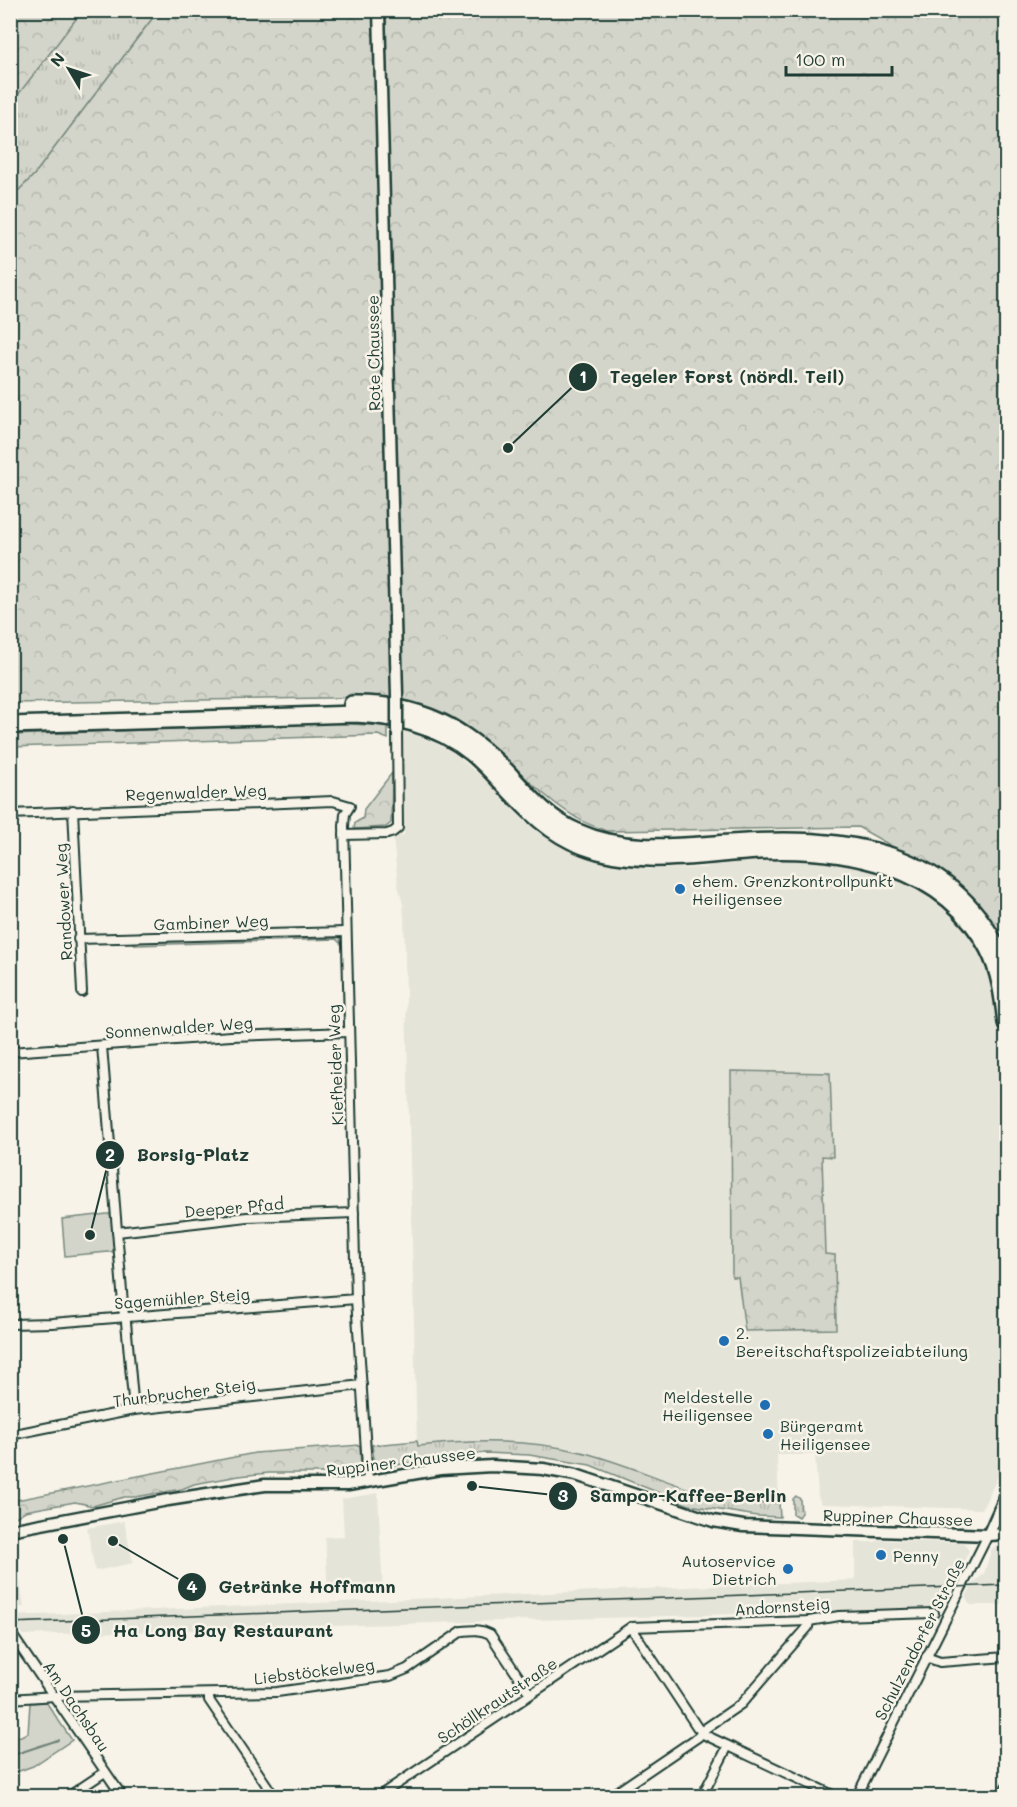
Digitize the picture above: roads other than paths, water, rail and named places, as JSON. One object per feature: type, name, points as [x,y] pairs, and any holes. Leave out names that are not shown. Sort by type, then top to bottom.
[{"type":"highway","points":[[10,715],[362,704],[396,707],[417,712],[446,724],[478,744],[547,814],[575,831],[603,841],[635,847],[665,847],[766,840],[817,841],[863,848],[901,859],[936,877],[965,900],[983,919],[996,941],[1006,967]]},
{"type":"highway","points":[[10,725],[355,714],[381,716],[415,723],[449,737],[475,756],[543,824],[563,837],[596,851],[630,857],[655,858],[760,851],[818,852],[870,860],[922,881],[960,909],[983,939],[1002,988],[1006,1023]]},
{"type":"main road","name":"Rote Chaussee","points":[[379,10],[397,731]]},
{"type":"main road","name":"Ruppiner Chaussee","points":[[10,1530],[238,1488],[273,1484],[322,1485],[368,1482],[448,1468],[492,1466],[576,1475],[725,1524],[774,1528],[1006,1534]]},
{"type":"main road","name":"Schulzendorfer Straße","points":[[988,1535],[1006,1495]]},
{"type":"street","points":[[344,835],[391,833],[398,828],[397,731]]},
{"type":"street","name":"Regenwalder Weg","points":[[10,814],[339,802],[350,806],[345,814],[344,835]]},
{"type":"street","name":"Randower Weg","points":[[73,810],[82,992]]},
{"type":"street","name":"Kiefheider Weg","points":[[344,835],[356,1299],[368,1482]]},
{"type":"street","name":"Gambiner Weg","points":[[78,939],[345,932]]},
{"type":"street","name":"Sonnenwalder Weg","points":[[10,1052],[231,1036],[349,1032]]},
{"type":"street","points":[[102,1046],[134,1410]]},
{"type":"street","name":"Deeper Pfad","points":[[117,1232],[247,1217],[354,1213]]},
{"type":"street","name":"Sagemühler Steig","points":[[10,1324],[125,1319],[356,1299]]},
{"type":"street","name":"Thurbrucher Steig","points":[[10,1435],[134,1410],[362,1385]]},
{"type":"street","name":"Schulzendorfer Straße","points":[[857,1797],[988,1535]]},
{"type":"street","name":"Andornsteig","points":[[631,1627],[809,1621],[838,1616],[934,1613]]},
{"type":"street","points":[[611,1797],[698,1737],[741,1704],[808,1627],[809,1621]]},
{"type":"street","points":[[631,1627],[702,1732],[835,1797]]},
{"type":"street","name":"Schöllkrautstraße","points":[[379,1797],[631,1627]]},
{"type":"street","name":"Liebstöckelweg","points":[[10,1699],[55,1696],[277,1692],[390,1676],[407,1669],[462,1631],[471,1630],[482,1630],[490,1634],[530,1694]]},
{"type":"street","name":"Am Dachsbau","points":[[10,1632],[122,1797]]},
{"type":"street","points":[[926,1657],[940,1662],[1006,1657]]},
{"type":"street","points":[[209,1694],[209,1700],[274,1797]]},
{"type":"street","points":[[702,1797],[728,1746]]},
{"type":"street","points":[[69,1797],[105,1772]]},
{"type":"street","points":[[1002,1797],[1006,1787]]},
{"type":"waterway","points":[[10,1756],[58,1740]]},
{"type":"tram line","points":[[10,1623],[1006,1585]]},
{"type":"place","name":"Tegeler Forst (nördl. Teil)","points":[[508,448]]},
{"type":"place","name":"ehem. Grenzkontrollpunkt Heiligensee","points":[[680,889]]},
{"type":"place","name":"Borsig-Platz","points":[[90,1235]]},
{"type":"place","name":"2. Bereitschaftspolizeiabteilung","points":[[724,1341]]},
{"type":"place","name":"Meldestelle Heiligensee","points":[[765,1405]]},
{"type":"place","name":"Bürgeramt Heiligensee","points":[[768,1434]]},
{"type":"place","name":"Sampor-Kaffee-Berlin","points":[[472,1486]]},
{"type":"place","name":"Ha Long Bay Restaurant","points":[[63,1539]]},
{"type":"place","name":"Getränke Hoffmann","points":[[113,1541]]},
{"type":"place","name":"Penny","points":[[881,1555]]},
{"type":"place","name":"Autoservice Dietrich","points":[[788,1569]]}]
